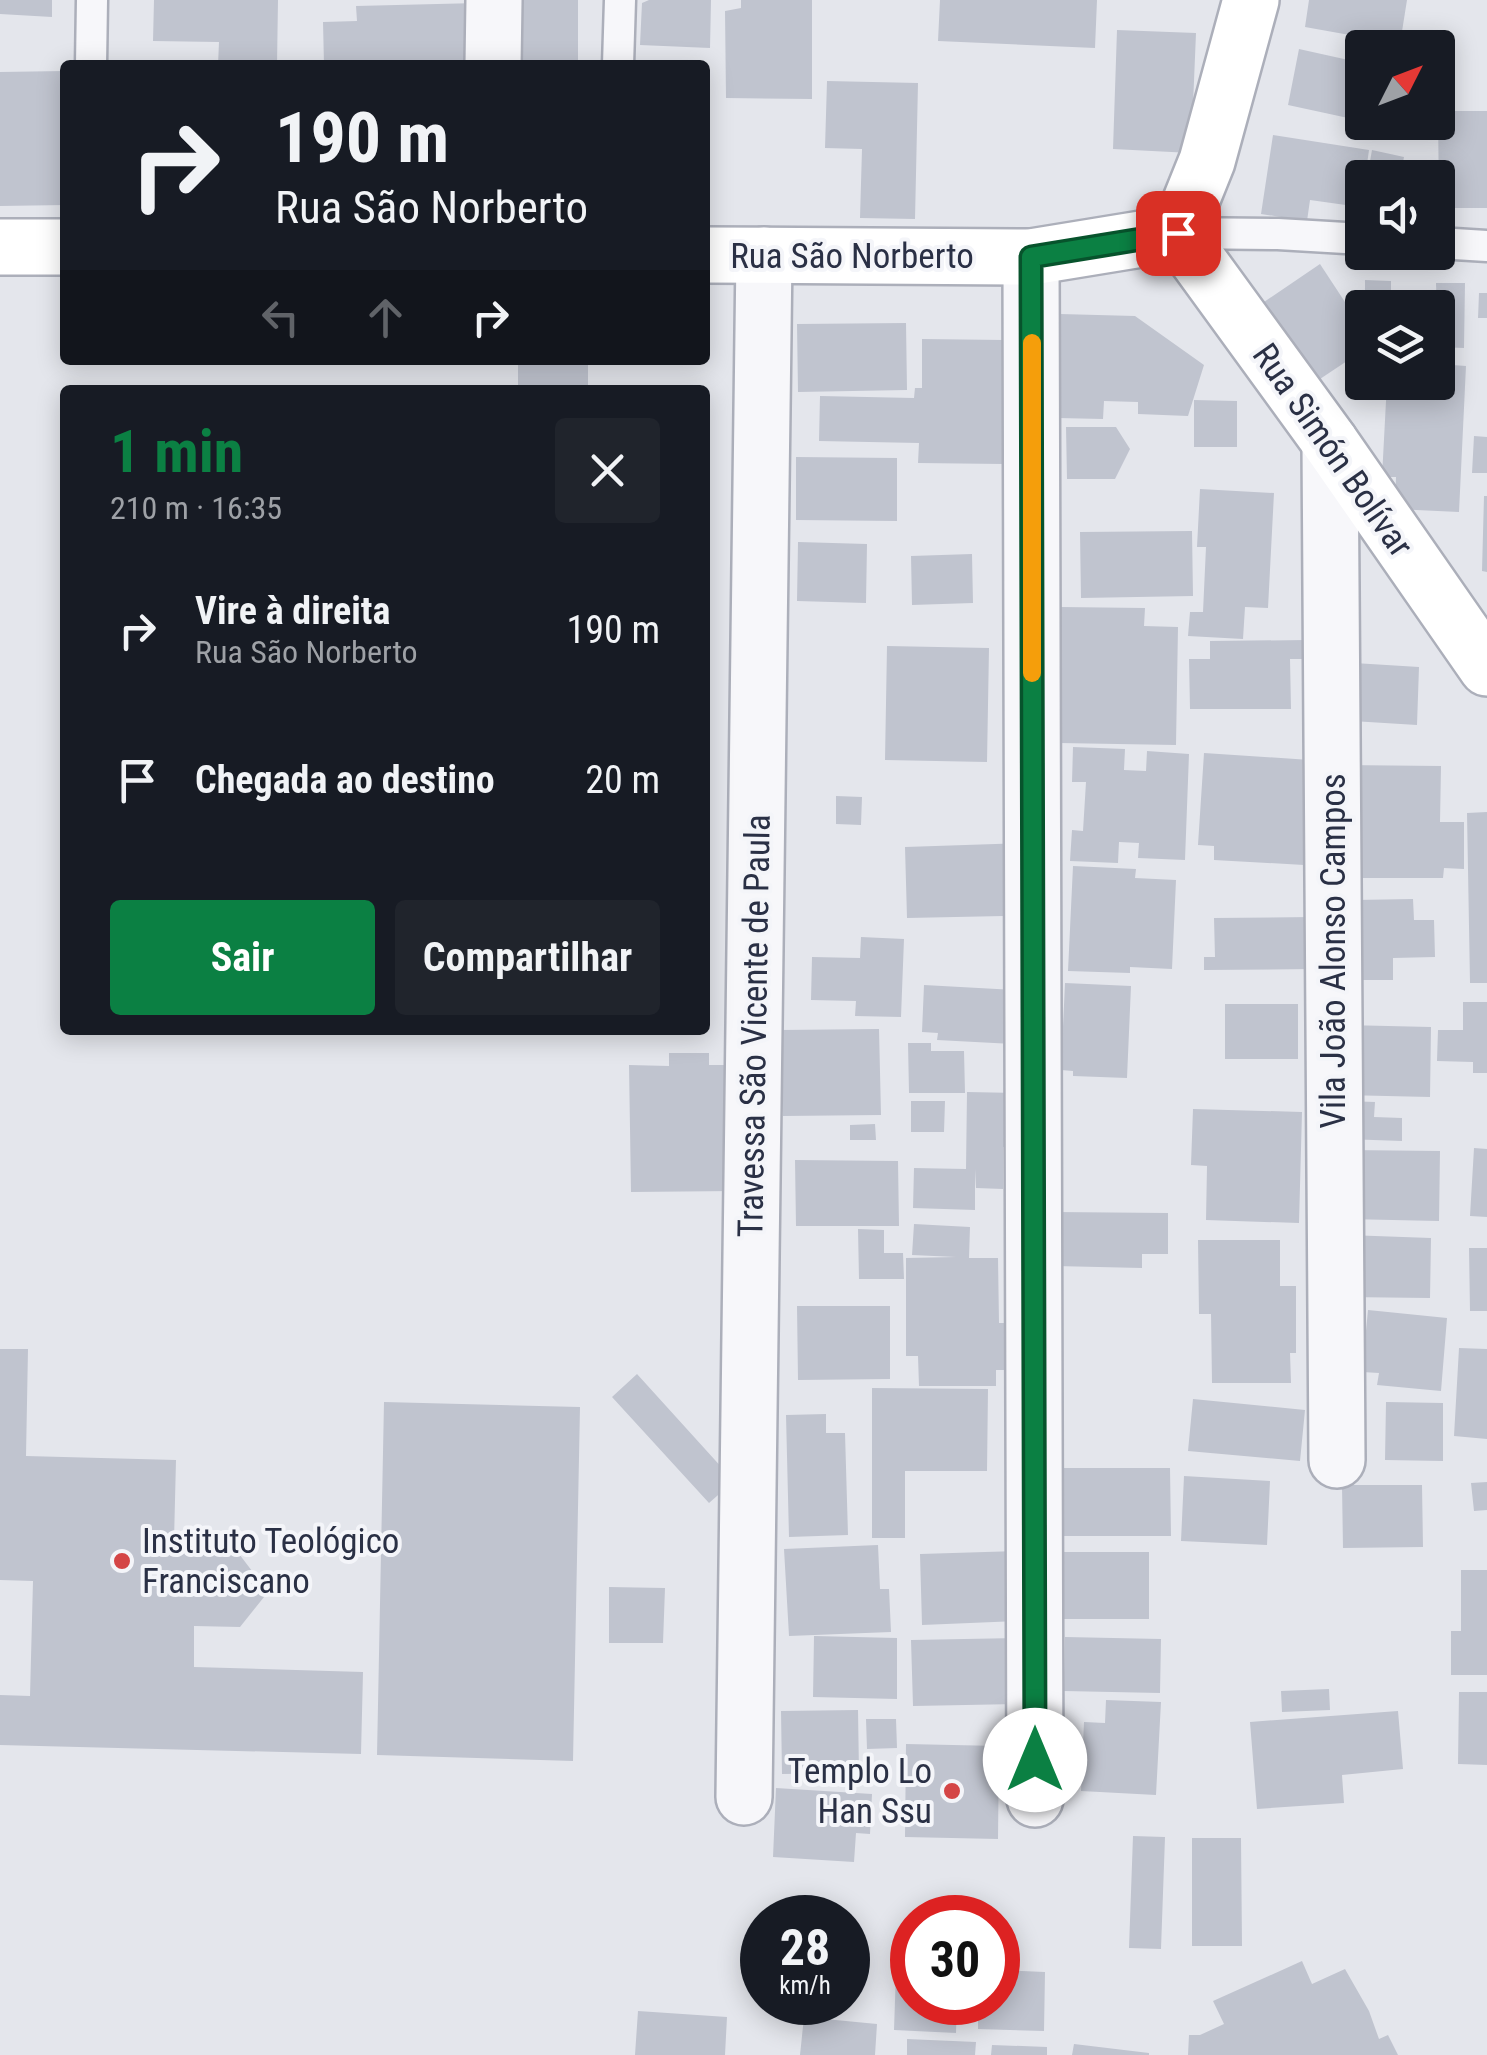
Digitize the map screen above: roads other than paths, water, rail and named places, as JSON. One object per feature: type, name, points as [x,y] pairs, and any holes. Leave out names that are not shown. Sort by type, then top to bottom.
[{"type":"street","points":[[493,60],[494,0]]},
{"type":"street","points":[[1178,233],[1207,161],[1251,0]]},
{"type":"street","name":"Rua São Norberto","points":[[710,255],[1031,257],[1178,233]]},
{"type":"street","name":"Rua Simón Bolívar","points":[[1178,233],[1487,668]]},
{"type":"street","points":[[0,246],[60,247]]},
{"type":"street","name":"Travessa São Vicente de Paula","points":[[744,1797],[764,255]]},
{"type":"street","points":[[1031,257],[1035,1799]]},
{"type":"street","name":"Vila João Alonso Campos","points":[[1330,442],[1337,1460]]},
{"type":"lane","points":[[91,60],[92,0]]},
{"type":"lane","points":[[618,60],[620,0]]},
{"type":"lane","points":[[1178,233],[1345,238]]},
{"type":"lane","points":[[1455,244],[1487,246]]},
{"type":"place","name":"Instituto Teológico Franciscano","points":[[122,1561]]},
{"type":"place","name":"Templo Lo Han Ssu","points":[[952,1791]]}]
